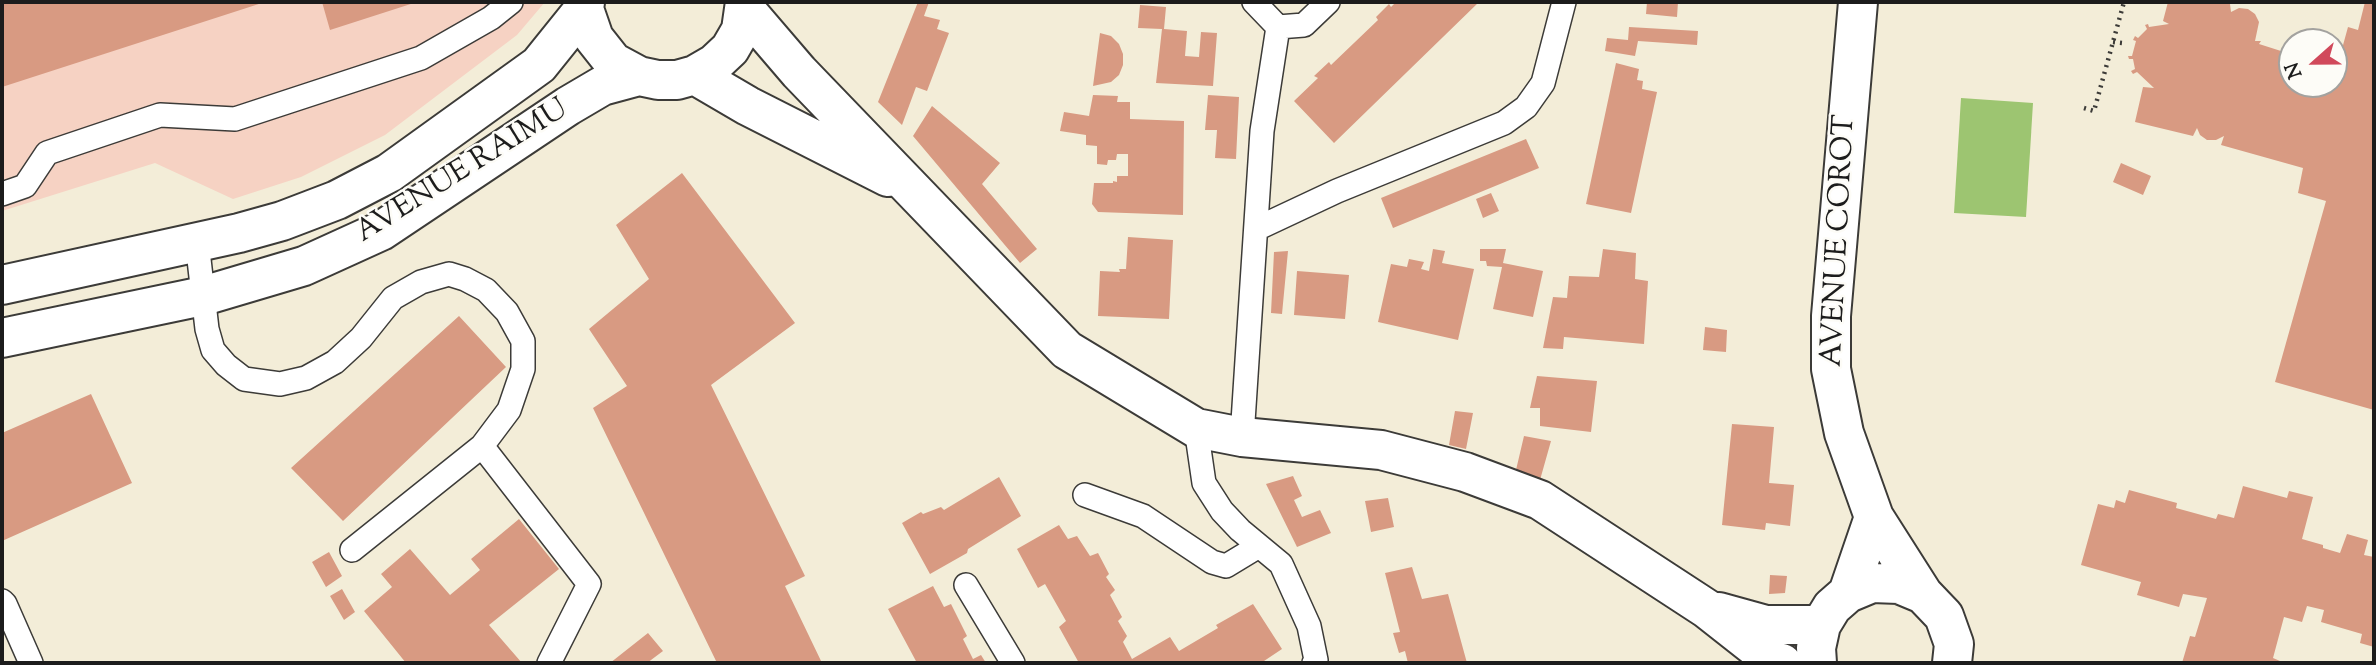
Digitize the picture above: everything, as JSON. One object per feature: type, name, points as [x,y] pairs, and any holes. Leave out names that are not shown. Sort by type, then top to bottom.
[{"type":"street","name":"AVENUE COROT","points":[[1858,2],[1830,316],[1831,369],[1844,433],[1874,517],[1923,594],[1944,615],[1954,644],[1952,663]]},
{"type":"street","points":[[584,5],[594,38],[612,62],[639,76],[677,80],[695,75],[714,64],[730,49],[741,30],[745,5]]},
{"type":"street","name":"AVENUE RAIMU","points":[[2,285],[197,242],[282,220],[337,200],[389,173],[539,65],[584,5]]},
{"type":"street","points":[[745,5],[799,72],[1068,350],[1196,428],[1242,437],[1381,450],[1465,472],[1540,500],[1707,609],[1773,661],[1782,663]]},
{"type":"street","points":[[695,75],[748,106],[916,191]]},
{"type":"street","name":"AVENUE RAIMU","points":[[2,338],[203,296],[304,266],[381,231],[602,86],[639,76]]},
{"type":"street","points":[[1848,593],[1874,517]]},
{"type":"street","points":[[1817,663],[1816,648],[1821,625],[1832,607],[1848,593],[1872,583],[1899,583],[1923,594]]},
{"type":"street","points":[[1707,609],[1766,625],[1821,625]]},
{"type":"lane","points":[[2,194],[25,186],[47,153],[160,115],[235,118],[372,74],[421,58],[491,18],[511,2]]},
{"type":"lane","points":[[1254,2],[1278,27]]},
{"type":"lane","points":[[1278,27],[1304,25],[1328,2]]},
{"type":"lane","points":[[1256,229],[1338,191],[1504,123],[1526,107],[1543,83],[1564,2]]},
{"type":"lane","points":[[1242,437],[1262,131],[1278,27]]},
{"type":"lane","points":[[197,242],[207,329],[213,350],[244,379],[280,384],[306,379],[335,362],[361,338],[393,298],[421,282],[449,274],[486,290],[507,312],[523,341],[523,369],[509,410],[482,446],[352,550]]},
{"type":"lane","points":[[1196,428],[1204,483],[1222,511],[1281,564],[1309,626],[1316,660],[1314,663]]},
{"type":"lane","points":[[482,446],[589,584],[549,663]]},
{"type":"lane","points":[[1085,495],[1143,516],[1212,562],[1226,566],[1259,546]]},
{"type":"lane","points":[[966,585],[1013,663]]},
{"type":"lane","points":[[2,601],[31,663]]},
{"type":"path","points":[[2084,108],[2094,111],[2124,2]]},
{"type":"path","points":[[2113,42],[2123,43]]},
{"type":"shaded area","points":[[2,2],[545,2],[517,35],[385,135],[301,177],[233,199],[155,163],[2,211]]},
{"type":"green space","points":[[1961,98],[2033,103],[2026,217],[1954,213]]},
{"type":"building","points":[[2,2],[265,2],[2,87]]},
{"type":"building","points":[[322,2],[417,2],[330,30]]},
{"type":"building","points":[[918,2],[929,2],[924,16],[940,20],[937,29],[949,33],[927,91],[916,87],[902,125],[878,102]]},
{"type":"building","points":[[1396,2],[1479,2],[1334,143],[1294,101],[1318,78],[1314,76],[1329,62],[1331,65],[1378,20],[1376,17],[1389,4],[1391,7]]},
{"type":"building","points":[[1647,2],[1678,2],[1677,17],[1646,14]]},
{"type":"building","points":[[2168,2],[2224,2],[2230,4],[2231,12],[2239,8],[2248,9],[2255,14],[2259,22],[2255,41],[2261,41],[2259,44],[2278,50],[2278,98],[2348,98],[2348,28],[2348,27],[2358,30],[2365,2],[2374,2],[2374,410],[2275,382],[2326,201],[2298,193],[2303,168],[2221,145],[2224,136],[2207,140],[2200,135],[2197,128],[2193,136],[2135,122],[2143,87],[2154,88],[2137,72],[2133,74],[2133,59],[2128,56],[2132,56],[2135,36],[2138,38],[2147,29],[2145,25],[2148,24],[2149,27],[2169,24],[2163,21]]},
{"type":"building","points":[[1140,5],[1166,7],[1164,29],[1187,31],[1185,56],[1199,57],[1201,32],[1217,33],[1213,86],[1156,83],[1162,29],[1138,28]]},
{"type":"building","points":[[1629,27],[1698,31],[1697,45],[1638,41],[1635,56],[1605,51],[1607,38],[1628,40]]},
{"type":"building","points":[[1100,33],[1111,36],[1119,44],[1123,65],[1119,75],[1111,82],[1093,86]]},
{"type":"building","points":[[1616,63],[1639,69],[1637,80],[1643,81],[1642,89],[1657,92],[1631,213],[1586,204]]},
{"type":"building","points":[[1093,95],[1118,96],[1117,102],[1130,102],[1130,119],[1184,121],[1183,215],[1098,212],[1092,204],[1094,183],[1113,183],[1117,182],[1117,176],[1128,176],[1128,154],[1117,154],[1116,160],[1108,160],[1107,165],[1097,164],[1097,146],[1086,145],[1086,135],[1060,131],[1064,112],[1089,116]]},
{"type":"building","points":[[1208,95],[1239,97],[1236,159],[1215,158],[1217,130],[1205,130]]},
{"type":"building","points":[[932,106],[1000,163],[982,184],[1037,249],[1020,263],[913,136]]},
{"type":"building","points":[[1526,139],[1539,168],[1393,228],[1381,198]]},
{"type":"building","points":[[2121,163],[2151,176],[2143,195],[2113,182]]},
{"type":"building","points":[[682,173],[795,323],[711,385],[805,576],[785,586],[822,663],[717,663],[593,408],[627,386],[589,329],[649,279],[616,225]]},
{"type":"building","points":[[1491,193],[1499,211],[1483,218],[1476,199]]},
{"type":"building","points":[[1128,237],[1173,240],[1169,319],[1098,316],[1100,271],[1120,272],[1119,269],[1126,269]]},
{"type":"building","points":[[1433,249],[1445,251],[1442,263],[1474,269],[1458,340],[1378,322],[1391,264],[1407,267],[1409,259],[1424,262],[1421,269],[1429,271]]},
{"type":"building","points":[[1480,249],[1506,249],[1503,263],[1543,271],[1533,317],[1493,309],[1502,267],[1487,266],[1486,261],[1480,261]]},
{"type":"building","points":[[1603,249],[1636,253],[1635,279],[1648,281],[1644,344],[1564,337],[1563,349],[1543,348],[1553,297],[1567,298],[1569,276],[1599,277]]},
{"type":"building","points":[[1288,251],[1282,314],[1271,313],[1274,252]]},
{"type":"building","points":[[1297,271],[1349,275],[1345,319],[1294,315]]},
{"type":"building","points":[[459,316],[506,367],[343,521],[291,468]]},
{"type":"building","points":[[1705,327],[1727,330],[1726,352],[1703,350]]},
{"type":"building","points":[[1537,376],[1597,381],[1591,432],[1540,426],[1540,408],[1530,408]]},
{"type":"building","points":[[91,394],[132,483],[2,541],[2,433]]},
{"type":"building","points":[[1455,411],[1473,413],[1466,449],[1449,445]]},
{"type":"building","points":[[1732,424],[1774,427],[1769,483],[1794,485],[1790,526],[1766,523],[1765,530],[1722,525]]},
{"type":"building","points":[[1524,436],[1551,441],[1540,480],[1516,470]]},
{"type":"building","points":[[1293,476],[1302,496],[1294,500],[1302,517],[1320,510],[1331,533],[1297,547],[1266,484]]},
{"type":"building","points":[[999,477],[1021,516],[968,549],[967,553],[930,574],[902,523],[921,512],[923,514],[941,507],[944,510]]},
{"type":"building","points":[[2243,486],[2287,498],[2289,491],[2313,497],[2302,539],[2340,553],[2347,534],[2368,540],[2364,555],[2374,557],[2374,647],[2360,643],[2362,634],[2321,622],[2324,610],[2307,606],[2302,622],[2284,617],[2273,658],[2280,661],[2279,663],[2182,663],[2190,636],[2195,637],[2207,598],[2183,594],[2179,607],[2137,595],[2141,582],[2081,565],[2098,504],[2114,508],[2116,500],[2125,503],[2129,490],[2177,503],[2176,508],[2216,519],[2218,514],[2234,518]]},
{"type":"building","points":[[1388,498],[1394,527],[1371,532],[1365,501]]},
{"type":"building","points":[[519,519],[559,569],[489,625],[522,663],[406,663],[364,611],[392,587],[381,574],[410,549],[450,595],[480,570],[471,559]]},
{"type":"building","points":[[1059,525],[1068,539],[1077,536],[1090,556],[1098,553],[1109,574],[1106,577],[1115,590],[1110,595],[1122,617],[1118,621],[1127,636],[1123,642],[1132,659],[1170,637],[1179,651],[1218,628],[1216,625],[1253,604],[1282,649],[1264,663],[1079,663],[1059,627],[1066,621],[1045,584],[1038,588],[1017,549]]},
{"type":"building","points":[[329,552],[342,576],[326,587],[312,562]]},
{"type":"building","points":[[1412,567],[1422,599],[1448,594],[1467,663],[1408,663],[1405,651],[1399,653],[1393,633],[1400,632],[1385,573]]},
{"type":"building","points":[[1770,575],[1787,576],[1785,593],[1769,594]]},
{"type":"building","points":[[933,586],[944,607],[951,604],[967,636],[963,639],[973,659],[981,655],[986,663],[917,663],[888,609]]},
{"type":"building","points":[[342,589],[355,612],[344,620],[330,596]]},
{"type":"building","points":[[648,633],[663,651],[647,663],[610,663]]}]
